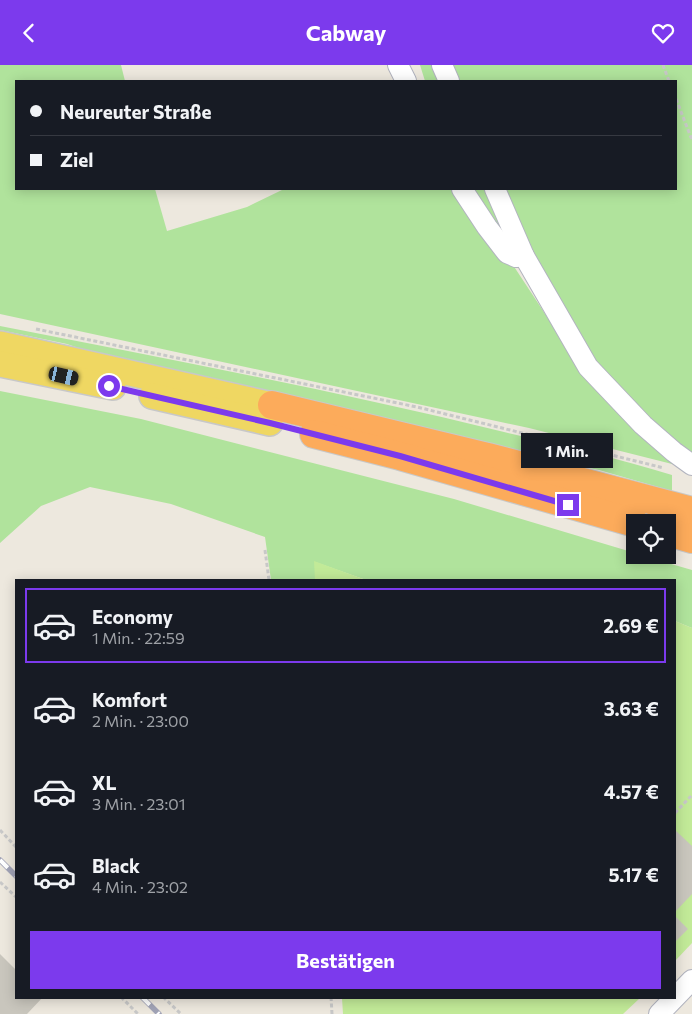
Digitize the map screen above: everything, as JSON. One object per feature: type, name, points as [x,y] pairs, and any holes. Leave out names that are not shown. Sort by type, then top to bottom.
[{"type":"highway","points":[[271,414],[488,457],[692,511]]},
{"type":"highway","points":[[271,414],[400,456],[626,520]]},
{"type":"highway","points":[[676,534],[692,539]]},
{"type":"main road","points":[[0,344],[271,414]]},
{"type":"main road","points":[[0,364],[271,414]]},
{"type":"street","points":[[398,65],[406,80]]},
{"type":"street","points":[[442,65],[448,80]]},
{"type":"street","points":[[463,190],[507,253],[516,257],[524,256]]},
{"type":"street","points":[[495,190],[524,256],[588,367],[644,425],[674,452],[692,465]]},
{"type":"street","points":[[676,996],[692,980]]},
{"type":"street","points":[[659,1014],[674,999]]},
{"type":"path","points":[[663,65],[669,80]]},
{"type":"path","points":[[677,102],[692,140]]},
{"type":"path","points":[[28,328],[417,407],[666,468]]},
{"type":"path","points":[[265,550],[268,579]]},
{"type":"path","points":[[676,812],[692,795]]},
{"type":"path","points":[[0,830],[15,846]]},
{"type":"path","points":[[0,882],[15,896]]},
{"type":"path","points":[[123,999],[138,1014]]},
{"type":"path","points":[[165,999],[181,1014]]},
{"type":"path","points":[[331,999],[332,1014]]},
{"type":"green space","points":[[0,65],[121,65],[125,80],[15,80],[15,190],[155,190],[167,231],[247,207],[282,190],[457,190],[511,262],[584,373],[676,465],[529,428],[0,314]]},
{"type":"green space","points":[[420,65],[692,65],[692,464],[588,367],[524,256],[463,190],[677,190],[677,80],[425,80]]},
{"type":"green space","points":[[0,326],[315,389],[588,452],[672,475],[672,491],[599,470],[110,359],[67,344],[0,330]]},
{"type":"green space","points":[[0,391],[141,419],[454,499],[626,550],[626,564],[671,564],[692,570],[692,628],[676,621],[676,579],[363,579],[315,562],[317,579],[271,579],[265,537],[171,504],[90,487],[41,506],[0,543]]},
{"type":"green space","points":[[314,561],[363,579],[315,579]]},
{"type":"green space","points":[[676,621],[692,628],[692,943],[676,960]]},
{"type":"green space","points":[[342,999],[639,999],[623,1014],[343,1014]]},
{"type":"building","points":[[676,831],[692,846],[692,894],[676,911]]},
{"type":"building","points":[[676,917],[688,929],[676,941]]},
{"type":"building","points":[[0,954],[15,969],[15,999],[41,999],[27,1014],[0,1014]]},
{"type":"railway","points":[[0,860],[15,875]]},
{"type":"railway","points":[[144,999],[159,1014]]},
{"type":"route","points":[[109,386],[270,423],[400,456],[568,505]]}]
